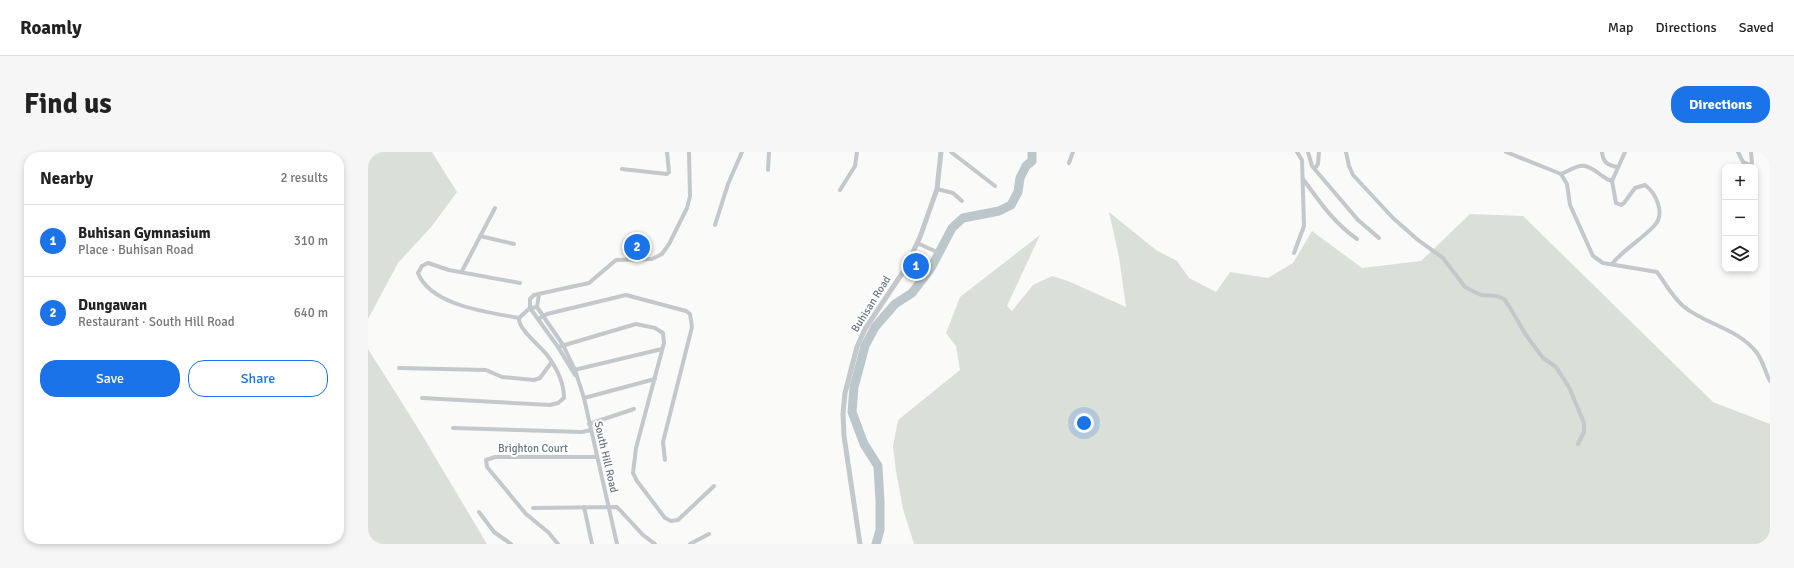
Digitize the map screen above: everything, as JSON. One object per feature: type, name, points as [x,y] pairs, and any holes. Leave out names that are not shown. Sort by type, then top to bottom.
[{"type":"street","points":[[622,169],[667,174],[669,172],[667,152]]},
{"type":"street","points":[[530,308],[531,297],[589,283],[616,260],[652,259],[662,254],[669,244],[687,208],[690,196],[689,152]]},
{"type":"street","points":[[715,225],[728,184],[742,152]]},
{"type":"street","points":[[768,170],[770,152]]},
{"type":"street","points":[[840,190],[854,166],[857,152]]},
{"type":"street","name":"Buhisan Road","points":[[860,544],[844,436],[843,414],[845,393],[857,347],[865,329],[905,269],[917,243],[937,189],[942,152]]},
{"type":"street","points":[[951,152],[995,186]]},
{"type":"street","points":[[1069,163],[1072,152]]},
{"type":"street","points":[[1294,253],[1304,226],[1302,160],[1297,152]]},
{"type":"street","points":[[1308,152],[1310,164],[1358,220],[1379,238]]},
{"type":"street","points":[[1315,168],[1318,164],[1319,152]]},
{"type":"street","points":[[1346,152],[1349,166],[1358,181],[1393,218],[1418,240],[1443,258],[1465,287],[1481,295],[1497,296],[1504,299],[1526,335],[1543,358],[1556,367],[1570,387],[1584,423],[1584,432],[1578,444]]},
{"type":"street","points":[[1506,152],[1561,174],[1566,179],[1570,205],[1593,256],[1603,263],[1657,272],[1682,305],[1694,314],[1742,338],[1751,346],[1758,354],[1770,381]]},
{"type":"street","points":[[1602,152],[1605,162],[1609,166],[1617,167]]},
{"type":"street","points":[[1612,264],[1654,226],[1659,215],[1656,198],[1652,191],[1645,185],[1635,188],[1621,205],[1616,203],[1612,181],[1625,152]]},
{"type":"street","points":[[1738,152],[1743,162],[1750,165],[1752,163],[1751,152]]},
{"type":"street","points":[[1561,174],[1575,166],[1584,166],[1594,170],[1606,180],[1612,181]]},
{"type":"street","points":[[1303,178],[1324,209],[1344,230],[1357,239]]},
{"type":"street","points":[[937,189],[953,193],[962,201]]},
{"type":"street","points":[[462,272],[495,208]]},
{"type":"street","points":[[480,236],[514,244]]},
{"type":"street","points":[[917,243],[937,252]]},
{"type":"street","points":[[519,318],[466,306],[441,297],[426,287],[418,273],[422,266],[428,263],[462,272],[520,283]]},
{"type":"street","points":[[519,318],[530,308],[537,307],[539,294]]},
{"type":"street","points":[[538,319],[543,315],[626,295],[690,314],[692,328],[663,442],[665,460]]},
{"type":"street","name":"South Hill Road","points":[[537,307],[563,344],[584,398],[608,507],[618,544]]},
{"type":"street","name":"South Hill Road","points":[[530,308],[573,370]]},
{"type":"street","points":[[422,398],[550,405],[558,404],[564,398],[564,388],[547,355],[520,325],[519,318]]},
{"type":"street","points":[[558,347],[563,344],[639,324],[655,328],[663,333],[665,339],[656,378],[636,448],[633,473],[637,481],[665,518],[671,521],[678,520],[714,486]]},
{"type":"street","points":[[573,370],[662,349]]},
{"type":"street","points":[[398,368],[486,370],[502,376],[534,380],[540,378],[551,363]]},
{"type":"street","points":[[584,398],[656,378]]},
{"type":"street","points":[[589,424],[634,409]]},
{"type":"street","points":[[453,428],[582,432],[591,430]]},
{"type":"street","name":"Brighton Court","points":[[558,544],[548,532],[526,514],[487,466],[486,460],[495,456],[597,457]]},
{"type":"street","points":[[584,507],[592,544]]},
{"type":"street","points":[[533,508],[617,507],[643,535],[655,544]]},
{"type":"street","points":[[479,512],[494,532],[511,544]]},
{"type":"street","points":[[690,544],[709,534]]},
{"type":"shaded area","points":[[368,152],[432,152],[457,192],[432,226],[398,263],[368,319]]},
{"type":"shaded area","points":[[1109,212],[1156,250],[1177,261],[1189,278],[1216,292],[1230,272],[1268,278],[1293,263],[1312,231],[1362,268],[1421,261],[1470,214],[1523,216],[1713,402],[1770,424],[1770,544],[914,544],[903,509],[893,446],[898,420],[960,370],[956,346],[946,333],[960,297],[1040,235],[1007,306],[1012,311],[1033,285],[1052,276],[1068,281],[1126,307],[1119,257]]},
{"type":"shaded area","points":[[368,349],[416,425],[487,544],[368,544]]},
{"type":"waterway","points":[[876,544],[880,530],[878,466],[864,444],[852,412],[854,387],[865,346],[875,327],[895,304],[912,293],[931,268],[952,228],[963,218],[999,211],[1011,205],[1018,192],[1020,178],[1026,166],[1032,161],[1032,152]]},
{"type":"place","name":"Dungawan","points":[[637,247]]},
{"type":"place","name":"Buhisan Gymnasium","points":[[916,266]]}]
